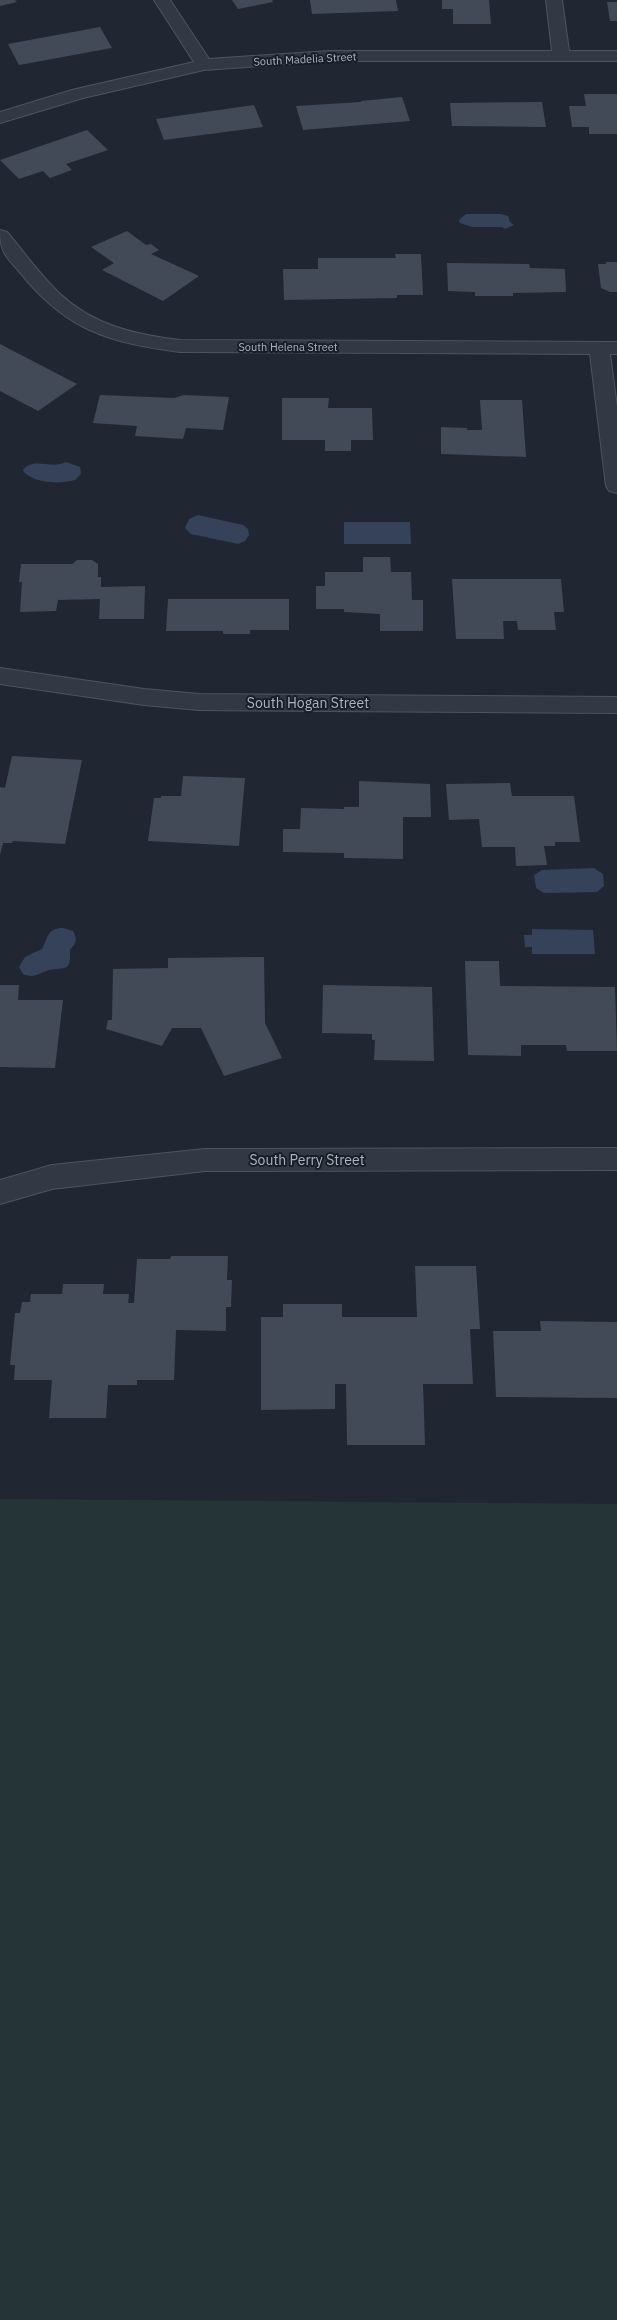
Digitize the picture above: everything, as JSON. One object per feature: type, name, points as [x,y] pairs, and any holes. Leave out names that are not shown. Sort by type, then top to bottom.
[{"type":"street","points":[[162,0],[204,65]]},
{"type":"street","points":[[554,0],[561,56]]},
{"type":"street","name":"South Madelia Street","points":[[0,118],[78,94],[204,65],[329,56],[617,56]]},
{"type":"street","name":"South Helena Street","points":[[0,236],[60,304],[81,320],[105,332],[138,342],[180,346],[608,348]]},
{"type":"street","points":[[608,348],[617,486]]},
{"type":"street","name":"South Hogan Street","points":[[0,676],[144,697],[199,702],[617,705]]},
{"type":"street","name":"South Perry Street","points":[[0,1192],[52,1177],[205,1160],[617,1159]]},
{"type":"shaded area","points":[[0,1499],[617,1504],[617,2320],[0,2320]]},
{"type":"water","points":[[466,214],[501,214],[508,216],[510,222],[514,225],[505,229],[502,227],[472,227],[460,223],[459,220]]},
{"type":"water","points":[[66,462],[80,467],[81,474],[75,480],[62,482],[41,481],[29,476],[23,470],[27,466],[37,463],[54,465]]},
{"type":"water","points":[[198,515],[243,525],[248,529],[249,535],[245,541],[238,544],[191,534],[185,528],[189,519]]},
{"type":"water","points":[[344,522],[410,522],[411,544],[344,544]]},
{"type":"water","points":[[594,868],[603,874],[604,886],[597,892],[544,893],[536,888],[534,875],[542,870]]},
{"type":"water","points":[[58,928],[73,931],[76,939],[70,950],[70,962],[68,965],[34,976],[23,974],[19,967],[25,957],[42,949],[51,932]]},
{"type":"water","points":[[532,929],[593,930],[595,954],[532,954],[532,947],[525,947],[524,935],[532,935]]},
{"type":"building","points":[[0,0],[15,0],[17,2],[0,6]]},
{"type":"building","points":[[232,0],[272,0],[273,2],[238,9]]},
{"type":"building","points":[[310,0],[396,0],[398,11],[312,14]]},
{"type":"building","points":[[442,0],[489,0],[491,24],[453,24],[453,9],[442,9]]},
{"type":"building","points":[[607,2],[617,2],[617,21],[610,21]]},
{"type":"building","points":[[100,27],[112,48],[19,65],[8,44]]},
{"type":"building","points":[[584,94],[617,94],[617,134],[589,134],[589,127],[572,127],[569,106],[586,106]]},
{"type":"building","points":[[402,97],[410,121],[303,130],[296,106],[361,102]]},
{"type":"building","points":[[542,102],[546,127],[452,126],[450,103]]},
{"type":"building","points":[[254,105],[263,127],[164,140],[156,119]]},
{"type":"building","points":[[87,130],[108,150],[66,164],[72,170],[50,178],[43,171],[19,179],[0,160]]},
{"type":"building","points":[[127,231],[146,245],[151,244],[159,250],[151,254],[199,276],[163,301],[102,270],[114,263],[91,247]]},
{"type":"building","points":[[395,254],[421,254],[423,295],[397,295],[397,298],[284,300],[283,269],[318,269],[318,258],[396,258]]},
{"type":"building","points":[[606,262],[617,262],[617,292],[610,292],[601,288],[598,264],[606,264]]},
{"type":"building","points":[[447,263],[529,264],[530,268],[565,269],[566,292],[513,293],[513,296],[475,296],[475,292],[448,291]]},
{"type":"building","points":[[0,344],[77,384],[38,411],[0,391]]},
{"type":"building","points":[[100,395],[174,398],[184,395],[229,397],[223,430],[186,428],[183,439],[135,436],[137,426],[93,423]]},
{"type":"building","points":[[282,398],[329,398],[328,408],[372,408],[373,440],[351,440],[351,451],[325,451],[325,440],[282,440]]},
{"type":"building","points":[[480,400],[522,400],[526,457],[441,454],[441,427],[482,430]]},
{"type":"building","points":[[363,557],[390,557],[391,572],[411,572],[412,600],[423,600],[423,631],[380,631],[380,614],[344,612],[344,609],[316,609],[316,586],[325,586],[325,572],[363,572]]},
{"type":"building","points":[[77,560],[92,560],[98,564],[98,577],[101,577],[101,587],[145,586],[144,619],[99,619],[100,599],[58,600],[56,611],[20,612],[22,582],[19,582],[21,564],[72,564]]},
{"type":"building","points":[[452,579],[561,579],[564,612],[554,612],[556,630],[518,630],[517,621],[503,621],[504,639],[456,639]]},
{"type":"building","points":[[168,599],[289,599],[289,630],[250,630],[250,634],[223,634],[223,631],[166,631]]},
{"type":"building","points":[[12,756],[82,760],[65,844],[13,841],[12,843],[3,843],[0,855],[0,787],[5,788]]},
{"type":"building","points":[[183,776],[245,778],[239,846],[148,841],[154,798],[181,796]]},
{"type":"building","points":[[359,781],[430,784],[431,817],[403,817],[403,859],[344,858],[344,853],[283,852],[283,829],[300,829],[301,808],[344,809],[344,807],[359,807]]},
{"type":"building","points":[[510,783],[512,796],[574,796],[580,842],[555,842],[555,846],[544,846],[547,865],[516,866],[515,847],[482,847],[479,819],[449,820],[446,784]]},
{"type":"building","points":[[264,957],[265,1023],[282,1058],[224,1076],[201,1028],[172,1028],[162,1046],[106,1029],[108,1020],[112,1020],[113,969],[168,968],[168,958]]},
{"type":"building","points":[[465,961],[499,961],[500,986],[615,987],[617,1051],[567,1051],[566,1045],[521,1045],[521,1056],[468,1055]]},
{"type":"building","points":[[0,985],[19,985],[18,1000],[63,1000],[55,1068],[0,1067]]},
{"type":"building","points":[[323,985],[432,987],[434,1061],[374,1060],[375,1040],[372,1040],[372,1034],[322,1033]]},
{"type":"building","points":[[171,1256],[228,1256],[227,1280],[232,1280],[231,1307],[226,1307],[226,1331],[176,1330],[174,1380],[137,1380],[137,1385],[108,1385],[106,1418],[49,1418],[52,1380],[14,1380],[15,1365],[10,1365],[15,1313],[20,1313],[22,1302],[30,1302],[31,1294],[62,1294],[63,1284],[104,1284],[103,1294],[129,1294],[128,1303],[134,1303],[137,1259],[170,1259]]},
{"type":"building","points":[[415,1266],[476,1266],[480,1329],[470,1329],[473,1384],[423,1384],[425,1445],[347,1445],[346,1384],[335,1384],[335,1409],[261,1410],[261,1317],[283,1317],[283,1304],[342,1304],[342,1317],[417,1317]]},
{"type":"building","points":[[540,1321],[617,1322],[617,1398],[496,1397],[493,1331],[541,1331]]}]
